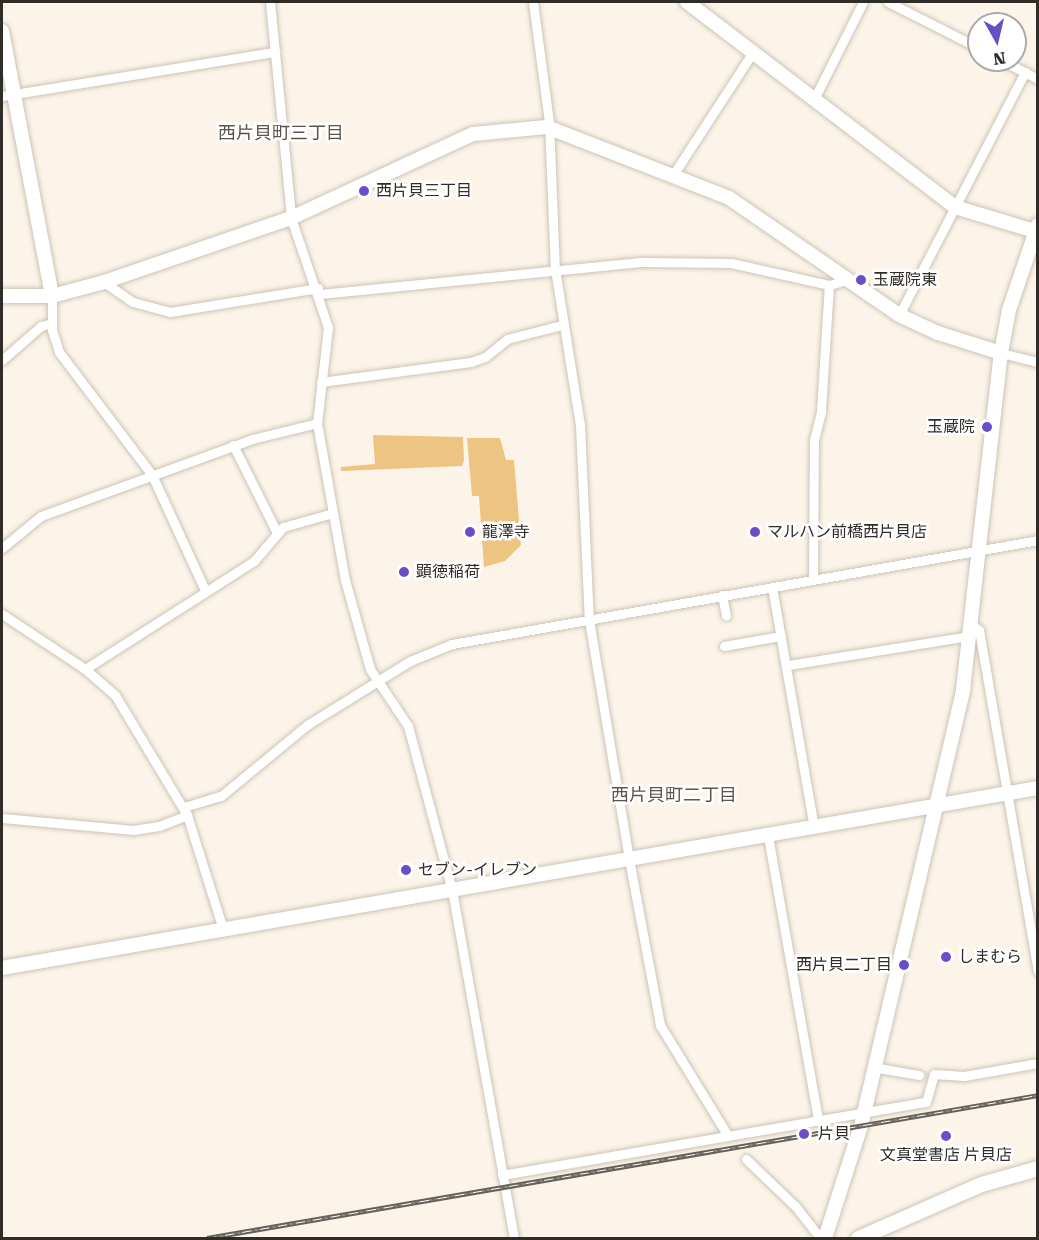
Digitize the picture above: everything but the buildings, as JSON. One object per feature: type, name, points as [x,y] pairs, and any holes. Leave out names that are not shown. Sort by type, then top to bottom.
[{"type":"main road","points":[[858,1239],[981,1184],[1038,1168]]},
{"type":"street","points":[[270,2],[291,218],[319,291],[329,333],[321,382],[318,423],[333,513],[355,624],[378,682],[408,726],[452,890],[514,1239]]},
{"type":"street","points":[[533,2],[547,127],[555,269],[562,325],[580,426],[589,620],[629,860],[660,1026],[728,1136]]},
{"type":"street","points":[[687,2],[955,207],[1036,229],[1009,310],[1001,352],[963,690],[863,1112],[825,1239]]},
{"type":"street","points":[[814,99],[863,2]]},
{"type":"street","points":[[888,2],[967,42]]},
{"type":"street","points":[[2,31],[7,95],[52,296],[52,323],[59,352],[152,475],[205,590]]},
{"type":"street","points":[[7,95],[275,52]]},
{"type":"street","points":[[673,175],[753,52]]},
{"type":"street","points":[[899,315],[1025,72],[1038,79]]},
{"type":"street","points":[[2,296],[52,296],[105,282],[291,218],[472,134],[547,127],[729,198],[899,315],[938,333],[1038,362]]},
{"type":"street","points":[[105,282],[133,302],[170,312],[319,291],[643,262],[714,261],[829,285],[840,282],[842,275]]},
{"type":"street","points":[[813,580],[814,440],[821,411],[829,285]]},
{"type":"street","points":[[2,360],[41,326],[52,323]]},
{"type":"street","points":[[321,382],[471,362],[485,357],[507,339],[562,325]]},
{"type":"street","points":[[2,548],[41,516],[233,445],[284,428],[318,423]]},
{"type":"street","points":[[233,445],[277,533]]},
{"type":"street","points":[[85,669],[205,590],[254,561],[277,533],[290,524],[333,513]]},
{"type":"street","points":[[2,818],[133,830],[159,826],[221,796],[307,725],[410,661],[452,644],[722,595],[978,553],[1038,540]]},
{"type":"street","points":[[772,587],[788,665],[814,828]]},
{"type":"street","points":[[722,595],[726,616]]},
{"type":"street","points":[[2,614],[85,669],[116,695],[186,811],[223,929]]},
{"type":"street","points":[[788,665],[969,629],[980,630],[1038,970]]},
{"type":"street","points":[[724,646],[782,636]]},
{"type":"street","points":[[2,968],[1038,788]]},
{"type":"street","points":[[768,836],[818,1120]]},
{"type":"street","points":[[502,1175],[929,1101],[934,1074],[964,1076],[1038,1063]]},
{"type":"street","points":[[873,1067],[919,1075]]},
{"type":"street","points":[[746,1159],[796,1207],[820,1239]]},
{"type":"shaded area","points":[[373,435],[463,437],[464,461],[462,466],[341,471],[341,467],[375,464]]},
{"type":"shaded area","points":[[467,438],[500,438],[506,460],[514,460],[521,545],[505,561],[484,567],[479,496],[472,496]]},
{"type":"railway","points":[[207,1238],[1038,1095]]},
{"type":"place","name":"西片貝三丁目","points":[[364,191]]},
{"type":"place","name":"玉蔵院東","points":[[861,280]]},
{"type":"place","name":"玉蔵院","points":[[987,427]]},
{"type":"place","name":"龍澤寺","points":[[470,532]]},
{"type":"place","name":"マルハン前橋西片貝店","points":[[755,532]]},
{"type":"place","name":"顕徳稲荷","points":[[404,572]]},
{"type":"place","name":"セブン-イレブン","points":[[406,870]]},
{"type":"place","name":"しまむら","points":[[946,957]]},
{"type":"place","name":"西片貝二丁目","points":[[904,965]]},
{"type":"place","name":"片貝","points":[[804,1134]]},
{"type":"place","name":"文真堂書店 片貝店","points":[[946,1136]]},
{"type":"district","name":"西片貝町三丁目","points":[[281,133]]},
{"type":"district","name":"西片貝町二丁目","points":[[674,795]]}]
